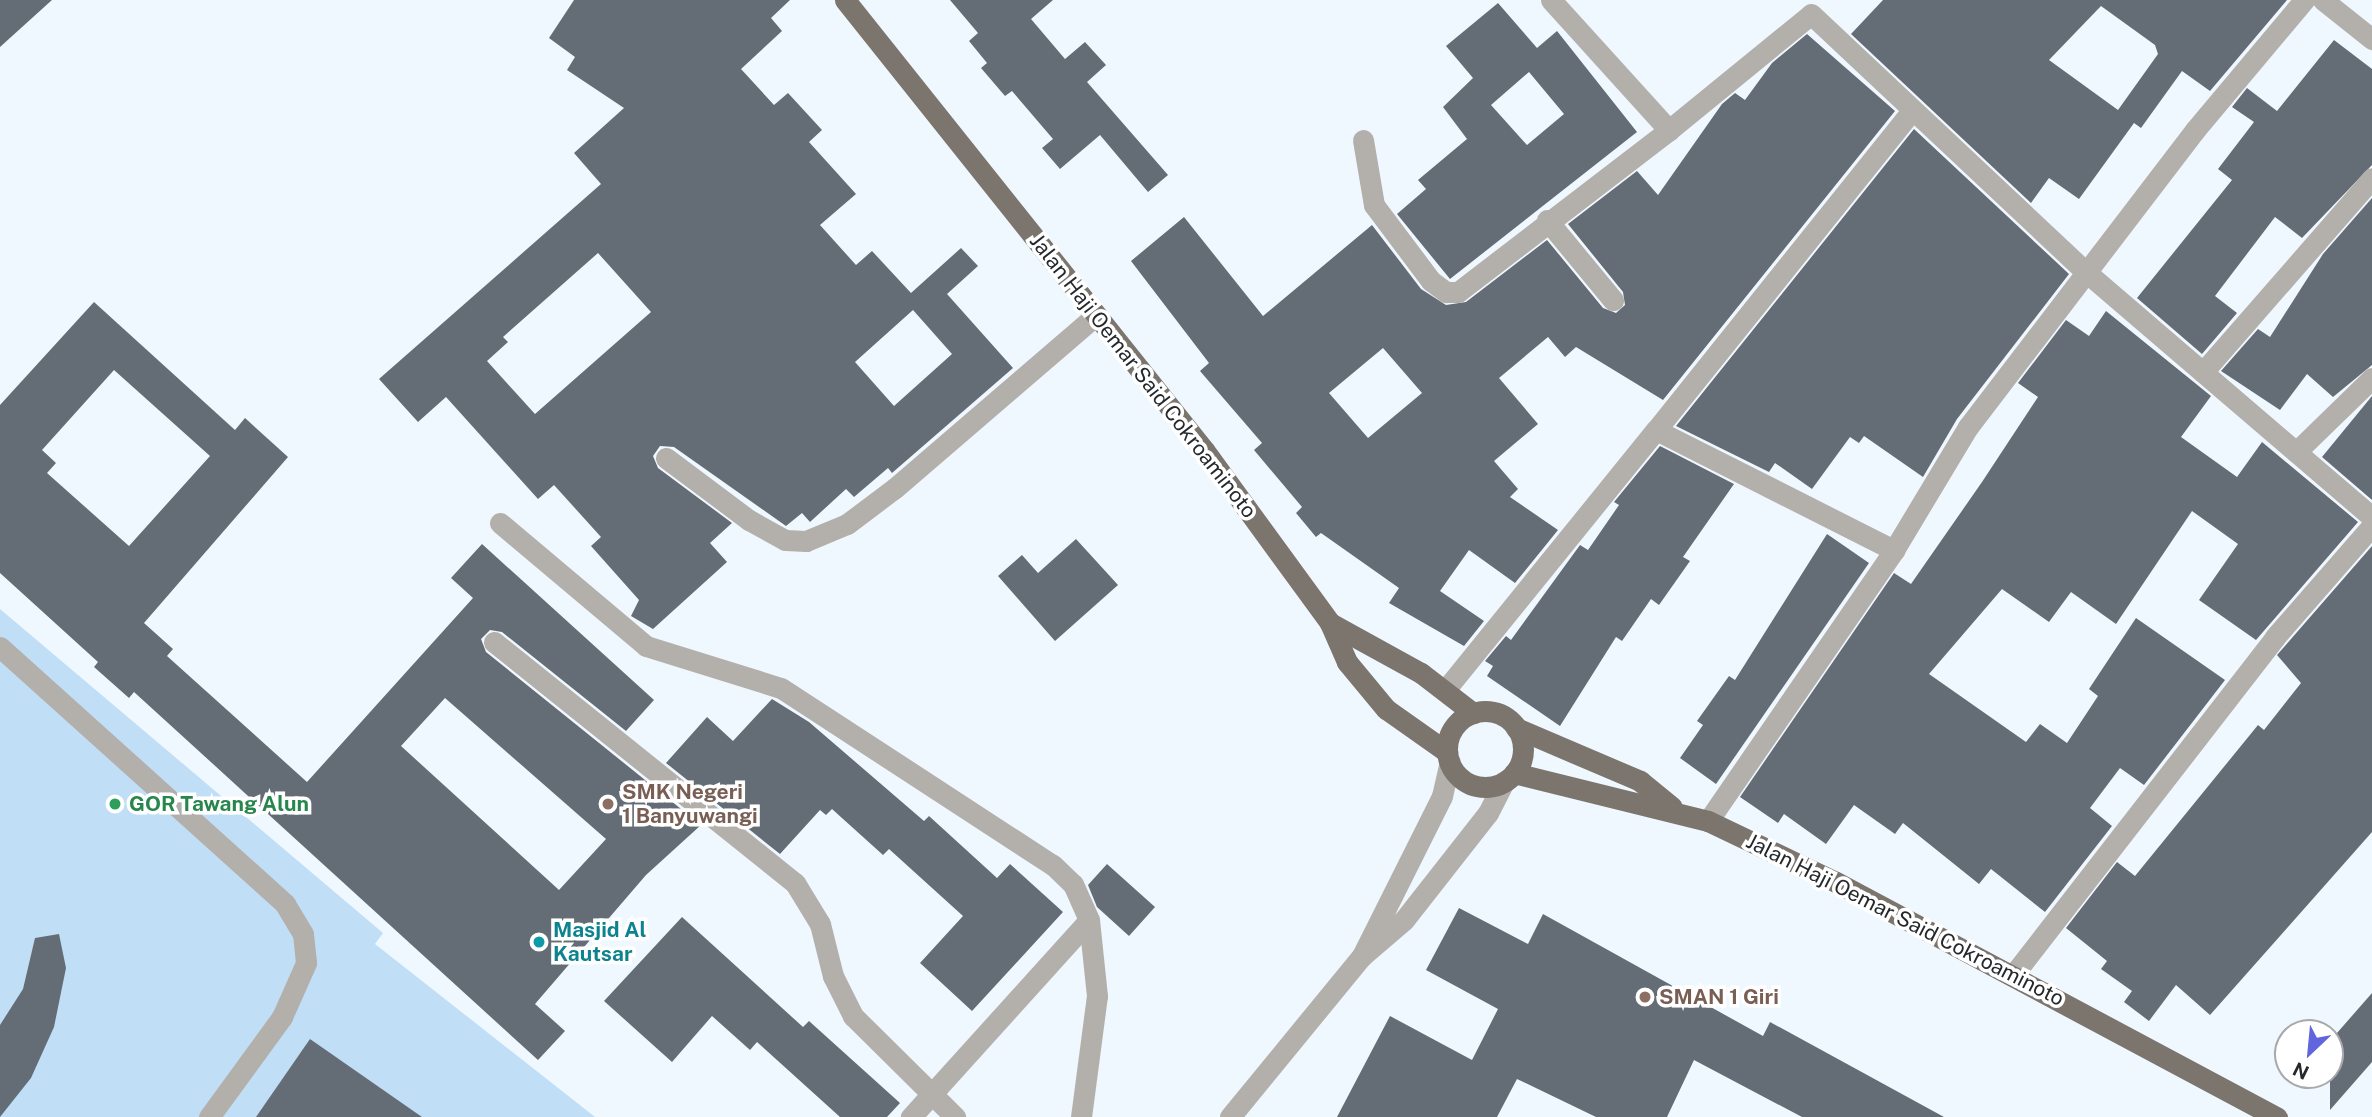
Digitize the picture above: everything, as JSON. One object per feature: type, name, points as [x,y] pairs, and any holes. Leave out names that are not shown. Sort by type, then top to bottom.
[{"type":"main road","name":"Jalan Haji Oemar Said Cokroaminoto","points":[[845,0],[1096,315],[1330,622],[1446,690],[1473,713]]},
{"type":"main road","points":[[1330,622],[1348,662],[1386,709],[1449,757],[1473,784],[1509,777],[1523,751],[1516,728]]},
{"type":"main road","points":[[1449,757],[1451,731],[1473,713],[1497,713],[1516,728],[1640,781],[1673,808]]},
{"type":"main road","name":"Jalan Haji Oemar Said Cokroaminoto","points":[[1509,777],[1673,808],[1708,821],[2014,974],[2277,1117]]},
{"type":"street","points":[[1551,0],[1669,130]]},
{"type":"street","points":[[1708,821],[1895,550],[1968,427],[2086,272],[2304,0]]},
{"type":"street","points":[[2323,0],[2372,39]]},
{"type":"street","points":[[1363,140],[1374,205],[1430,281],[1446,292],[1458,292],[1547,220],[1669,130],[1805,7],[2086,272],[2372,517]]},
{"type":"street","points":[[1446,690],[1912,110]]},
{"type":"street","points":[[2203,372],[2372,178]]},
{"type":"street","points":[[1547,220],[1613,300]]},
{"type":"street","points":[[666,458],[749,520],[785,540],[806,541],[847,524],[895,488],[1096,315]]},
{"type":"street","points":[[2296,452],[2372,378]]},
{"type":"street","points":[[1656,430],[1895,550]]},
{"type":"street","points":[[500,523],[646,646],[781,688],[1053,865],[1073,884],[1089,920],[1097,996],[1082,1117]]},
{"type":"street","points":[[2014,974],[2275,637],[2372,527]]},
{"type":"street","points":[[494,642],[795,883],[820,924],[834,976],[853,1016],[955,1117]]},
{"type":"street","points":[[0,646],[285,904],[303,934],[306,963],[282,1017],[209,1117]]},
{"type":"street","points":[[1362,956],[1442,796],[1449,757]]},
{"type":"street","points":[[1231,1117],[1362,956],[1404,919],[1488,813],[1509,777]]},
{"type":"street","points":[[911,1117],[1089,920]]},
{"type":"shaded area","name":"GOR Tawang Alun","points":[[0,609],[383,933],[375,944],[595,1117],[0,1117]]},
{"type":"building","points":[[0,0],[52,0],[0,47]]},
{"type":"building","points":[[574,0],[790,0],[771,18],[782,31],[741,69],[774,105],[788,93],[822,130],[809,142],[856,194],[820,225],[856,265],[872,251],[911,293],[961,248],[978,266],[947,294],[1013,368],[892,473],[888,468],[854,497],[846,489],[810,522],[802,513],[786,526],[674,447],[660,446],[653,456],[658,468],[732,523],[710,543],[727,562],[653,629],[631,616],[639,600],[591,546],[601,537],[554,485],[538,499],[446,397],[418,422],[379,379],[601,184],[574,153],[624,108],[567,70],[575,57],[549,38]],"holes":[[[598,253],[651,312],[535,414],[487,361],[508,342],[503,337]],[[913,310],[952,354],[894,406],[855,362]]]},
{"type":"building","points":[[950,0],[1053,0],[1031,19],[1065,59],[1085,42],[1106,65],[1087,82],[1168,175],[1148,192],[1100,135],[1060,169],[1042,148],[1053,139],[1012,91],[1005,96],[981,68],[987,63],[969,41],[978,33]]},
{"type":"building","points":[[1883,0],[2287,0],[2210,91],[2182,71],[2141,128],[2134,123],[2079,199],[2049,178],[2031,203],[1851,34]],"holes":[[[2101,6],[2155,45],[2158,54],[2118,110],[2049,60]]]},
{"type":"building","points":[[1498,3],[1537,48],[1557,31],[1637,132],[1450,279],[1397,214],[1426,189],[1418,180],[1467,139],[1443,107],[1473,78],[1446,46]],"holes":[[[1529,72],[1564,114],[1527,145],[1491,105]]]},
{"type":"building","points":[[1807,34],[1895,111],[1663,400],[1576,347],[1565,357],[1548,337],[1499,378],[1538,424],[1494,461],[1518,489],[1510,497],[1558,530],[1515,583],[1469,550],[1440,591],[1484,621],[1464,646],[1389,603],[1399,588],[1321,533],[1316,537],[1296,513],[1302,507],[1254,450],[1262,443],[1200,371],[1209,363],[1131,261],[1184,217],[1263,316],[1372,225],[1421,289],[1446,305],[1466,302],[1547,240],[1603,308],[1616,313],[1625,305],[1623,292],[1568,224],[1637,171],[1658,195],[1722,104],[1735,93],[1745,100],[1772,63]],"holes":[[[1383,348],[1422,393],[1368,438],[1329,393]]]},
{"type":"building","points":[[2334,40],[2372,69],[2372,165],[2302,238],[2275,217],[2215,296],[2237,313],[2202,354],[2137,298],[2232,180],[2218,169],[2254,122],[2232,107],[2247,88],[2277,111]]},
{"type":"building","points":[[1914,129],[2069,274],[1957,419],[1923,477],[1864,436],[1859,443],[1850,437],[1812,489],[1775,463],[1769,472],[1676,426]]},
{"type":"building","points":[[2372,198],[2372,365],[2333,397],[2307,374],[2280,410],[2221,371],[2258,329],[2270,337],[2323,254]]},
{"type":"building","points":[[94,302],[235,430],[245,418],[288,457],[144,623],[173,649],[167,656],[307,782],[473,598],[451,578],[482,544],[654,700],[626,731],[502,632],[490,630],[481,639],[486,652],[701,825],[646,875],[535,1004],[565,1031],[538,1060],[134,692],[129,698],[94,667],[98,662],[0,573],[0,405]],"holes":[[[114,370],[210,456],[129,546],[47,473],[56,463],[42,450]],[[445,698],[606,839],[559,890],[401,746]]]},
{"type":"building","points":[[2106,311],[2211,396],[2181,437],[2237,477],[2262,442],[2358,522],[2256,640],[2199,600],[2238,544],[2192,511],[2116,624],[2071,592],[2049,622],[2002,589],[1929,674],[2026,742],[2040,724],[2067,743],[2098,696],[2089,689],[2136,618],[2225,680],[2144,785],[2120,768],[2090,808],[2112,826],[2045,912],[1991,869],[1979,884],[1903,823],[1895,834],[1854,805],[1826,844],[1784,814],[1778,823],[1740,797],[1894,573],[1911,584],[1982,482],[2038,397],[2018,383],[2066,320],[2089,336]]},
{"type":"building","points":[[2372,396],[2372,500],[2322,457]]},
{"type":"building","points":[[1660,446],[1734,484],[1683,557],[1690,561],[1659,605],[1651,599],[1622,641],[1616,637],[1560,726],[1487,676],[1493,666],[1485,661],[1506,636],[1511,640],[1580,545],[1588,550],[1619,505],[1614,502]]},
{"type":"building","points":[[1827,534],[1869,563],[1716,784],[1680,758],[1703,725],[1697,721],[1729,676],[1735,680]]},
{"type":"building","points":[[1076,539],[1118,585],[1055,641],[998,576],[1022,555],[1038,573]]},
{"type":"building","points":[[2372,546],[2372,832],[2210,1015],[2176,985],[2149,1021],[2124,1002],[2132,991],[2101,969],[2107,961],[2066,928],[2117,862],[2135,876],[2258,725],[2264,730],[2301,683],[2277,655]]},
{"type":"building","points":[[772,699],[809,722],[924,821],[929,816],[997,878],[1010,864],[1063,912],[972,1011],[920,963],[963,916],[889,849],[883,855],[832,809],[826,815],[820,810],[780,854],[666,763],[707,717],[733,741]]},
{"type":"building","points":[[1107,864],[1155,907],[1129,936],[1097,907],[1088,885]]},
{"type":"building","points":[[1459,908],[1528,944],[1543,914],[1763,1036],[1770,1022],[1944,1117],[1802,1117],[1694,1060],[1667,1117],[1596,1117],[1517,1079],[1497,1117],[1337,1117],[1390,1016],[1472,1060],[1498,1009],[1426,970]]},
{"type":"building","points":[[682,917],[803,1027],[809,1021],[900,1103],[887,1117],[840,1117],[757,1042],[750,1050],[712,1016],[672,1062],[604,1001]]},
{"type":"building","points":[[59,934],[66,968],[54,1027],[31,1078],[0,1117],[0,1025],[23,989],[35,938]]},
{"type":"building","points":[[2372,993],[2372,1062],[2330,1110],[2330,1089],[2344,1089],[2344,1025]]},
{"type":"building","points":[[310,1039],[422,1117],[256,1117]]},
{"type":"place","name":"GOR Tawang Alun","points":[[115,804]]},
{"type":"place","name":"SMK Negeri 1 Banyuwangi","points":[[608,804]]},
{"type":"place","name":"Masjid Al Kautsar","points":[[539,942]]},
{"type":"place","name":"SMAN 1 Giri","points":[[1645,997]]}]
